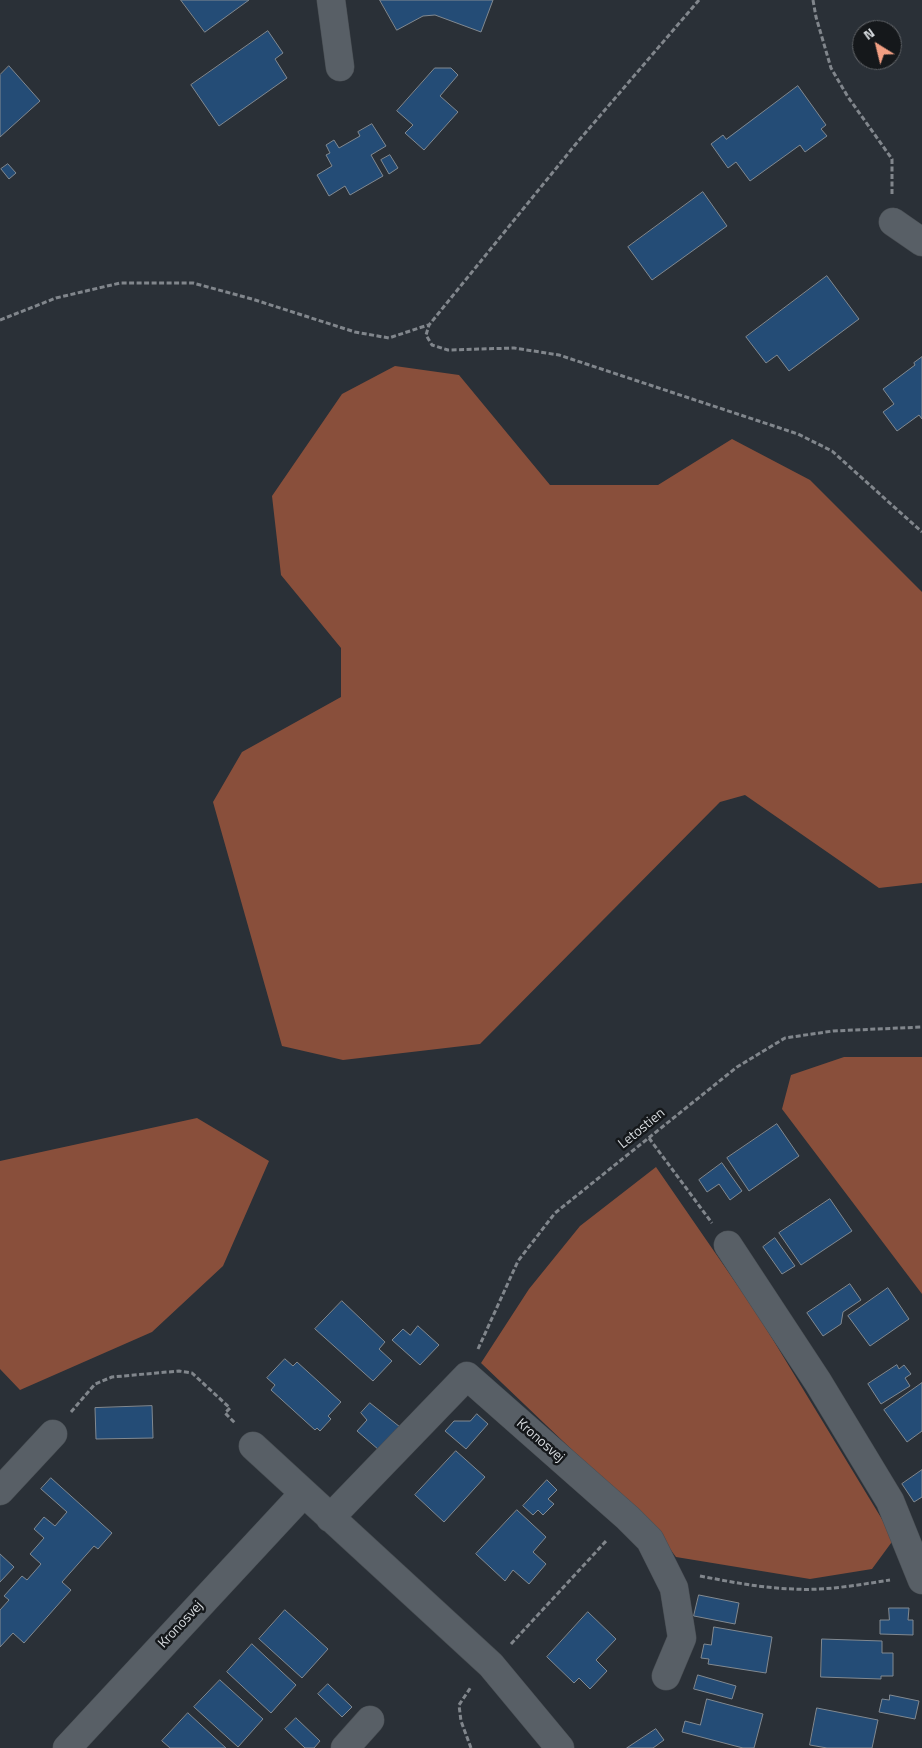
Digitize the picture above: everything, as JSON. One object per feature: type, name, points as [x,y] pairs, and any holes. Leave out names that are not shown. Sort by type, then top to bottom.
[{"type":"street","points":[[331,0],[340,67]]},
{"type":"street","points":[[893,222],[922,242]]},
{"type":"street","points":[[728,1245],[818,1382],[890,1501],[922,1578]]},
{"type":"street","points":[[330,1518],[468,1376]]},
{"type":"street","name":"Kronosvej","points":[[468,1376],[628,1518],[650,1540],[674,1588],[682,1638],[666,1676]]},
{"type":"street","points":[[0,1491],[53,1434]]},
{"type":"street","points":[[253,1446],[491,1665],[560,1748]]},
{"type":"street","name":"Kronosvej","points":[[81,1743],[303,1494]]},
{"type":"street","points":[[345,1748],[370,1720]]},
{"type":"path","points":[[699,0],[575,145],[428,324],[426,334],[432,345],[448,350],[514,348],[558,355],[798,434],[832,451],[922,532]]},
{"type":"path","points":[[813,0],[831,68],[848,97],[892,159],[893,222]]},
{"type":"path","points":[[0,320],[56,298],[120,283],[193,283],[364,334],[389,338],[428,324]]},
{"type":"path","name":"Letostien","points":[[468,1376],[518,1261],[555,1213],[737,1067],[785,1038],[833,1031],[922,1028]]},
{"type":"path","points":[[649,1138],[728,1245]]},
{"type":"path","points":[[53,1434],[95,1384],[112,1377],[179,1371],[192,1373],[217,1396]]},
{"type":"path","points":[[471,1748],[459,1705],[468,1691],[628,1518]]},
{"type":"path","points":[[665,1570],[741,1584],[794,1589],[854,1586],[922,1578]]},
{"type":"shaded area","points":[[395,366],[459,375],[550,485],[658,485],[732,439],[810,480],[922,592],[922,883],[879,888],[745,795],[720,802],[480,1044],[343,1060],[282,1046],[213,802],[242,752],[341,697],[341,648],[281,575],[272,496],[342,394]]},
{"type":"shaded area","points":[[844,1057],[922,1057],[922,1294],[782,1109],[791,1075]]},
{"type":"shaded area","points":[[197,1118],[269,1161],[223,1266],[152,1332],[20,1390],[0,1369],[0,1161]]},
{"type":"shaded area","points":[[656,1167],[758,1315],[894,1539],[872,1569],[810,1579],[676,1557],[655,1529],[481,1363],[529,1289],[580,1226]]},
{"type":"building","points":[[181,0],[249,0],[205,32]]},
{"type":"building","points":[[380,0],[493,0],[481,32],[435,15],[423,16],[397,30]]},
{"type":"building","points":[[268,31],[283,53],[275,59],[287,78],[219,126],[191,85]]},
{"type":"building","points":[[9,66],[40,101],[0,137],[0,75]]},
{"type":"building","points":[[435,68],[451,68],[458,75],[440,96],[458,112],[424,150],[405,133],[413,125],[397,111]]},
{"type":"building","points":[[798,86],[826,125],[821,129],[827,136],[805,152],[800,145],[750,181],[736,162],[728,168],[711,144],[723,135],[726,139]]},
{"type":"building","points":[[372,124],[386,146],[371,155],[383,176],[350,195],[345,186],[329,196],[317,175],[332,166],[326,155],[330,153],[326,145],[334,140],[339,148],[360,136],[358,132]]},
{"type":"building","points":[[390,155],[398,168],[389,174],[381,160]]},
{"type":"building","points":[[8,164],[16,173],[9,179],[1,169]]},
{"type":"building","points":[[703,192],[727,226],[652,280],[628,247]]},
{"type":"building","points":[[827,276],[859,319],[789,371],[777,355],[766,363],[746,337]]},
{"type":"building","points":[[922,357],[922,419],[919,415],[897,431],[883,412],[894,404],[883,389],[915,365],[914,363]]},
{"type":"building","points":[[777,1124],[799,1156],[749,1191],[727,1158]]},
{"type":"building","points":[[722,1163],[742,1191],[730,1200],[719,1184],[707,1192],[699,1180]]},
{"type":"building","points":[[830,1199],[852,1231],[801,1265],[779,1233]]},
{"type":"building","points":[[775,1238],[795,1266],[782,1274],[763,1247]]},
{"type":"building","points":[[850,1284],[861,1300],[843,1312],[841,1324],[823,1336],[807,1313]]},
{"type":"building","points":[[888,1288],[909,1319],[870,1346],[848,1316]]},
{"type":"building","points":[[342,1301],[385,1342],[379,1349],[392,1361],[373,1381],[315,1329]]},
{"type":"building","points":[[418,1326],[439,1345],[420,1365],[392,1340],[403,1329],[410,1335]]},
{"type":"building","points":[[285,1359],[293,1366],[297,1362],[341,1402],[328,1416],[331,1419],[320,1431],[317,1428],[315,1430],[271,1390],[275,1385],[267,1378]]},
{"type":"building","points":[[897,1365],[899,1369],[904,1365],[911,1374],[905,1378],[910,1386],[881,1404],[868,1384]]},
{"type":"building","points":[[922,1383],[922,1431],[907,1442],[884,1410]]},
{"type":"building","points":[[370,1403],[400,1427],[379,1450],[357,1431],[367,1420],[361,1413]]},
{"type":"building","points":[[152,1406],[153,1438],[96,1439],[95,1408]]},
{"type":"building","points":[[477,1414],[488,1424],[466,1449],[445,1431],[454,1421],[470,1421]]},
{"type":"building","points":[[456,1451],[485,1477],[444,1522],[415,1495]]},
{"type":"building","points":[[922,1470],[922,1497],[914,1502],[902,1484]]},
{"type":"building","points":[[51,1478],[112,1533],[98,1549],[94,1546],[62,1582],[71,1590],[24,1643],[13,1633],[0,1647],[0,1610],[9,1600],[4,1596],[22,1576],[27,1580],[41,1564],[30,1554],[44,1538],[34,1529],[44,1517],[55,1526],[67,1512],[41,1489]]},
{"type":"building","points":[[547,1480],[557,1490],[548,1499],[554,1504],[543,1515],[538,1510],[533,1515],[523,1506]]},
{"type":"building","points":[[517,1510],[546,1537],[533,1552],[546,1564],[529,1584],[513,1570],[505,1581],[476,1554]]},
{"type":"building","points":[[0,1554],[14,1567],[0,1582]]},
{"type":"building","points":[[699,1595],[739,1603],[735,1624],[694,1616]]},
{"type":"building","points":[[889,1608],[909,1608],[908,1620],[913,1620],[913,1635],[880,1634],[880,1620],[889,1620]]},
{"type":"building","points":[[285,1610],[328,1649],[302,1678],[259,1639]]},
{"type":"building","points":[[588,1612],[616,1639],[596,1660],[607,1671],[590,1689],[579,1678],[574,1683],[547,1657]]},
{"type":"building","points":[[714,1627],[772,1637],[766,1673],[708,1664],[709,1659],[701,1658],[704,1644],[711,1645]]},
{"type":"building","points":[[822,1639],[882,1641],[882,1653],[893,1653],[893,1676],[881,1676],[881,1679],[821,1677]]},
{"type":"building","points":[[252,1644],[296,1685],[271,1713],[227,1672]]},
{"type":"building","points":[[698,1675],[736,1686],[732,1699],[694,1689]]},
{"type":"building","points":[[220,1680],[263,1719],[238,1747],[194,1707]]},
{"type":"building","points":[[328,1684],[352,1707],[342,1717],[318,1694]]},
{"type":"building","points":[[890,1695],[919,1701],[915,1719],[879,1712],[882,1699],[889,1700]]},
{"type":"building","points":[[707,1699],[763,1714],[754,1748],[743,1748],[682,1732],[685,1721],[700,1725]]},
{"type":"building","points":[[817,1708],[878,1720],[872,1748],[827,1748],[810,1745]]},
{"type":"building","points":[[188,1713],[226,1748],[170,1748],[162,1741]]},
{"type":"building","points":[[296,1718],[320,1741],[314,1748],[305,1748],[285,1729]]},
{"type":"building","points":[[656,1729],[664,1740],[653,1748],[627,1748]]}]
